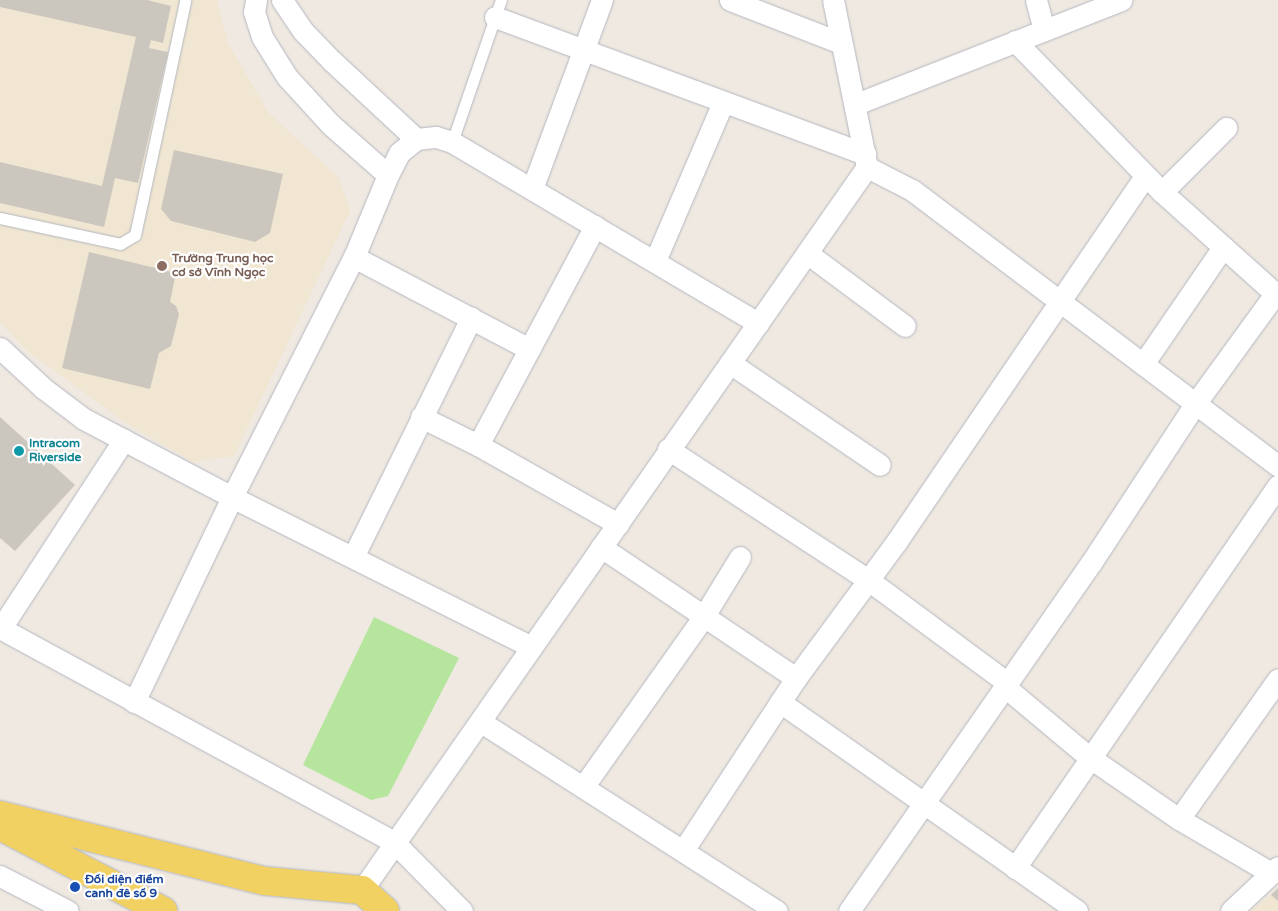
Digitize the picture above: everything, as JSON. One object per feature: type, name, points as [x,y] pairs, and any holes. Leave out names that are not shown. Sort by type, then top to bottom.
[{"type":"main road","points":[[0,815],[264,881],[362,890],[385,911]]},
{"type":"main road","points":[[0,826],[163,911]]},
{"type":"street","points":[[256,0],[254,12],[262,37],[287,77],[330,124],[388,175]]},
{"type":"street","points":[[282,0],[303,31],[332,61],[416,139]]},
{"type":"street","points":[[532,189],[602,0]]},
{"type":"street","points":[[730,0],[842,44]]},
{"type":"street","points":[[362,890],[394,842],[481,722],[668,449],[807,253],[866,161],[856,104],[833,0]]},
{"type":"street","points":[[1036,0],[1044,30]]},
{"type":"street","points":[[856,104],[1121,0]]},
{"type":"street","points":[[498,8],[584,50],[723,102],[866,161],[912,190],[1278,466]]},
{"type":"street","points":[[849,911],[1005,684],[1091,563],[1196,404],[1275,290],[1223,247],[1145,176],[1014,41]]},
{"type":"street","points":[[655,261],[723,102]]},
{"type":"street","points":[[1162,192],[1226,128]]},
{"type":"street","points":[[134,702],[232,497],[354,256],[399,153],[416,139],[436,136],[452,142],[758,322]]},
{"type":"street","points":[[684,849],[796,678],[1060,302],[1145,176]]},
{"type":"street","points":[[478,445],[595,226]]},
{"type":"street","points":[[1143,364],[1223,247]]},
{"type":"street","points":[[807,253],[905,326]]},
{"type":"street","points":[[354,256],[529,349]]},
{"type":"street","points":[[353,557],[470,318]]},
{"type":"street","points":[[0,348],[43,388],[84,419],[232,497],[532,647]]},
{"type":"street","points":[[730,362],[880,465]]},
{"type":"street","points":[[422,417],[478,445],[618,524]]},
{"type":"street","points":[[124,439],[0,628],[394,842],[462,911]]},
{"type":"street","points":[[668,449],[867,579],[1005,684],[1089,757],[1179,818],[1275,870],[1232,911]]},
{"type":"street","points":[[1015,868],[1089,757],[1278,486]]},
{"type":"street","points":[[601,547],[796,678]]},
{"type":"street","points":[[583,787],[704,616],[740,557]]},
{"type":"street","points":[[1179,818],[1278,679]]},
{"type":"street","points":[[780,702],[1077,911]]},
{"type":"street","points":[[481,722],[684,849],[777,911]]},
{"type":"street","points":[[0,876],[68,911]]},
{"type":"lane","points":[[0,218],[120,244],[135,235],[185,1]]},
{"type":"lane","points":[[452,142],[498,8]]},
{"type":"shaded area","name":"Trường Trung học cơ sở Vĩnh Ngọc","points":[[0,0],[217,0],[228,43],[268,112],[339,178],[350,211],[234,456],[193,462],[126,423],[26,350],[0,322]]},
{"type":"shaded area","points":[[1278,888],[1278,911],[1250,911],[1271,895]]},
{"type":"green space","points":[[374,617],[459,658],[388,796],[371,800],[303,765]]},
{"type":"building","points":[[0,0],[147,0],[171,6],[163,43],[151,40],[149,48],[168,52],[138,183],[115,178],[104,227],[0,203],[0,162],[102,186],[136,37],[0,7]]},
{"type":"building","points":[[174,150],[283,174],[270,233],[255,242],[171,221],[161,209]]},
{"type":"building","points":[[89,252],[176,273],[170,302],[176,306],[179,314],[171,346],[159,353],[150,389],[62,368]]},
{"type":"building","name":"Intracom Riverside","points":[[0,417],[75,485],[15,551],[0,538]]},
{"type":"building","points":[[1278,888],[1278,901],[1271,895]]},
{"type":"place","name":"Trường Trung học cơ sở Vĩnh Ngọc","points":[[162,266]]},
{"type":"place","name":"Intracom Riverside","points":[[19,451]]},
{"type":"place","name":"Đối diện điếm canh đê số 9","points":[[75,887]]}]
